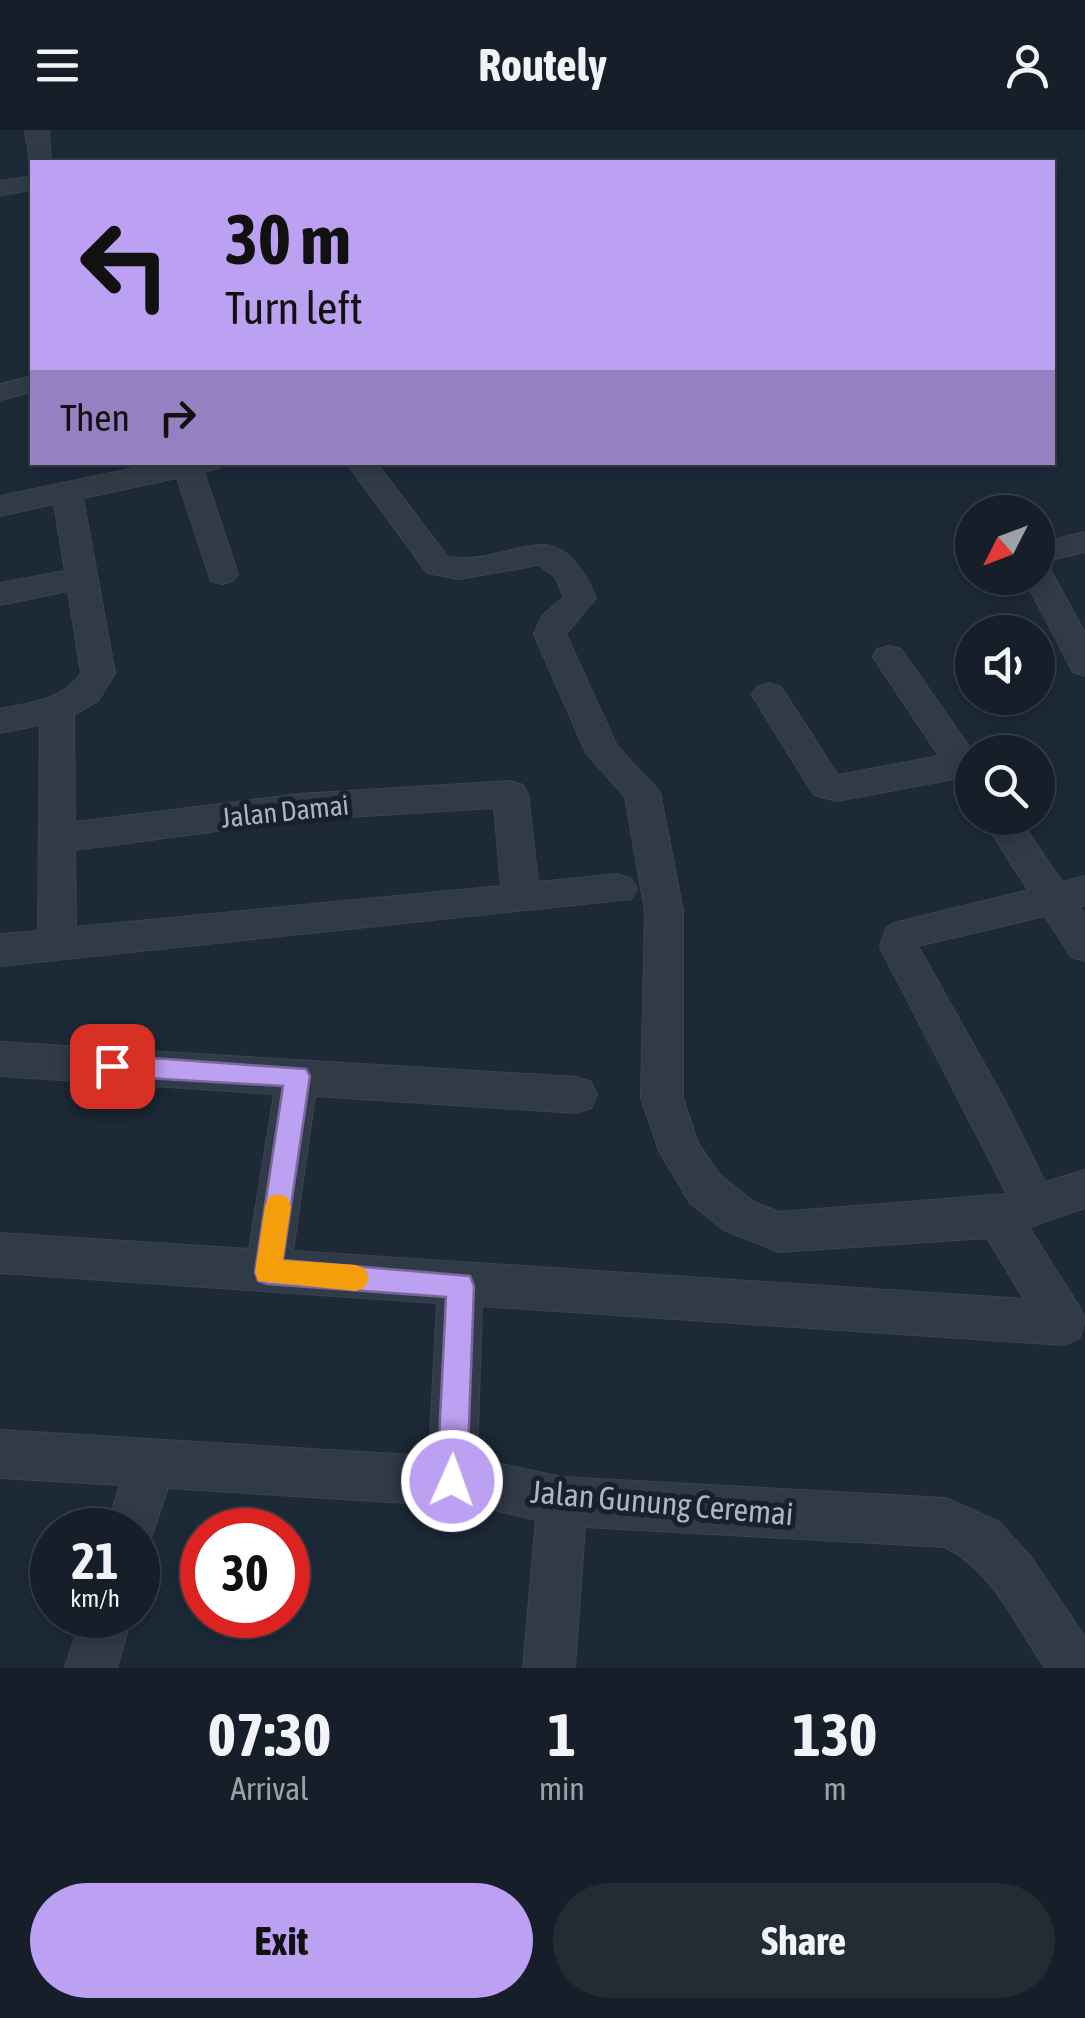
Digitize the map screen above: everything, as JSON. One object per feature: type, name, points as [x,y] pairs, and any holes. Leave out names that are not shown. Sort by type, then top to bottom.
[{"type":"street","points":[[37,130],[39,160]]},
{"type":"street","points":[[0,188],[30,183]]},
{"type":"street","points":[[0,392],[30,384]]},
{"type":"street","points":[[0,506],[198,465],[222,574]]},
{"type":"street","points":[[362,465],[438,566],[465,572],[546,553],[563,561],[576,585],[580,598],[575,608],[559,618],[550,634],[604,752],[642,792],[664,911],[662,1098],[680,1151],[704,1189],[738,1216],[779,1232],[1015,1211],[1085,1189]]},
{"type":"street","points":[[0,720],[57,709],[86,693],[98,673],[67,492]]},
{"type":"street","points":[[1055,548],[1085,542]]},
{"type":"street","points":[[0,594],[80,578]]},
{"type":"street","points":[[1050,595],[1083,654]]},
{"type":"street","points":[[888,658],[955,753]]},
{"type":"street","points":[[768,695],[828,786],[955,774]]},
{"type":"street","points":[[57,709],[58,947]]},
{"type":"street","name":"Jalan Damai","points":[[60,838],[300,807],[510,794],[521,899]]},
{"type":"street","points":[[1016,835],[1070,894],[1085,946]]},
{"type":"street","points":[[0,950],[618,890]]},
{"type":"street","points":[[1070,894],[907,934],[900,939],[899,947],[990,1114],[1015,1211],[1074,1334]]},
{"type":"street","points":[[0,1059],[576,1095]]},
{"type":"street","points":[[268,1272],[297,1076]]},
{"type":"street","points":[[0,1253],[1074,1334]]},
{"type":"street","points":[[452,1481],[460,1286]]},
{"type":"street","name":"Jalan Gunung Ceremai","points":[[0,1454],[150,1466],[452,1481],[486,1484],[562,1501],[946,1522],[982,1539],[1013,1576],[1076,1668]]},
{"type":"street","points":[[138,1508],[150,1466]]},
{"type":"street","points":[[550,1668],[562,1501]]},
{"type":"street","points":[[91,1668],[100,1638]]},
{"type":"slow traffic","points":[[278,1206],[268,1272],[356,1278]]},
{"type":"route","points":[[112,1066],[297,1076],[268,1272],[460,1286],[452,1481]]}]
